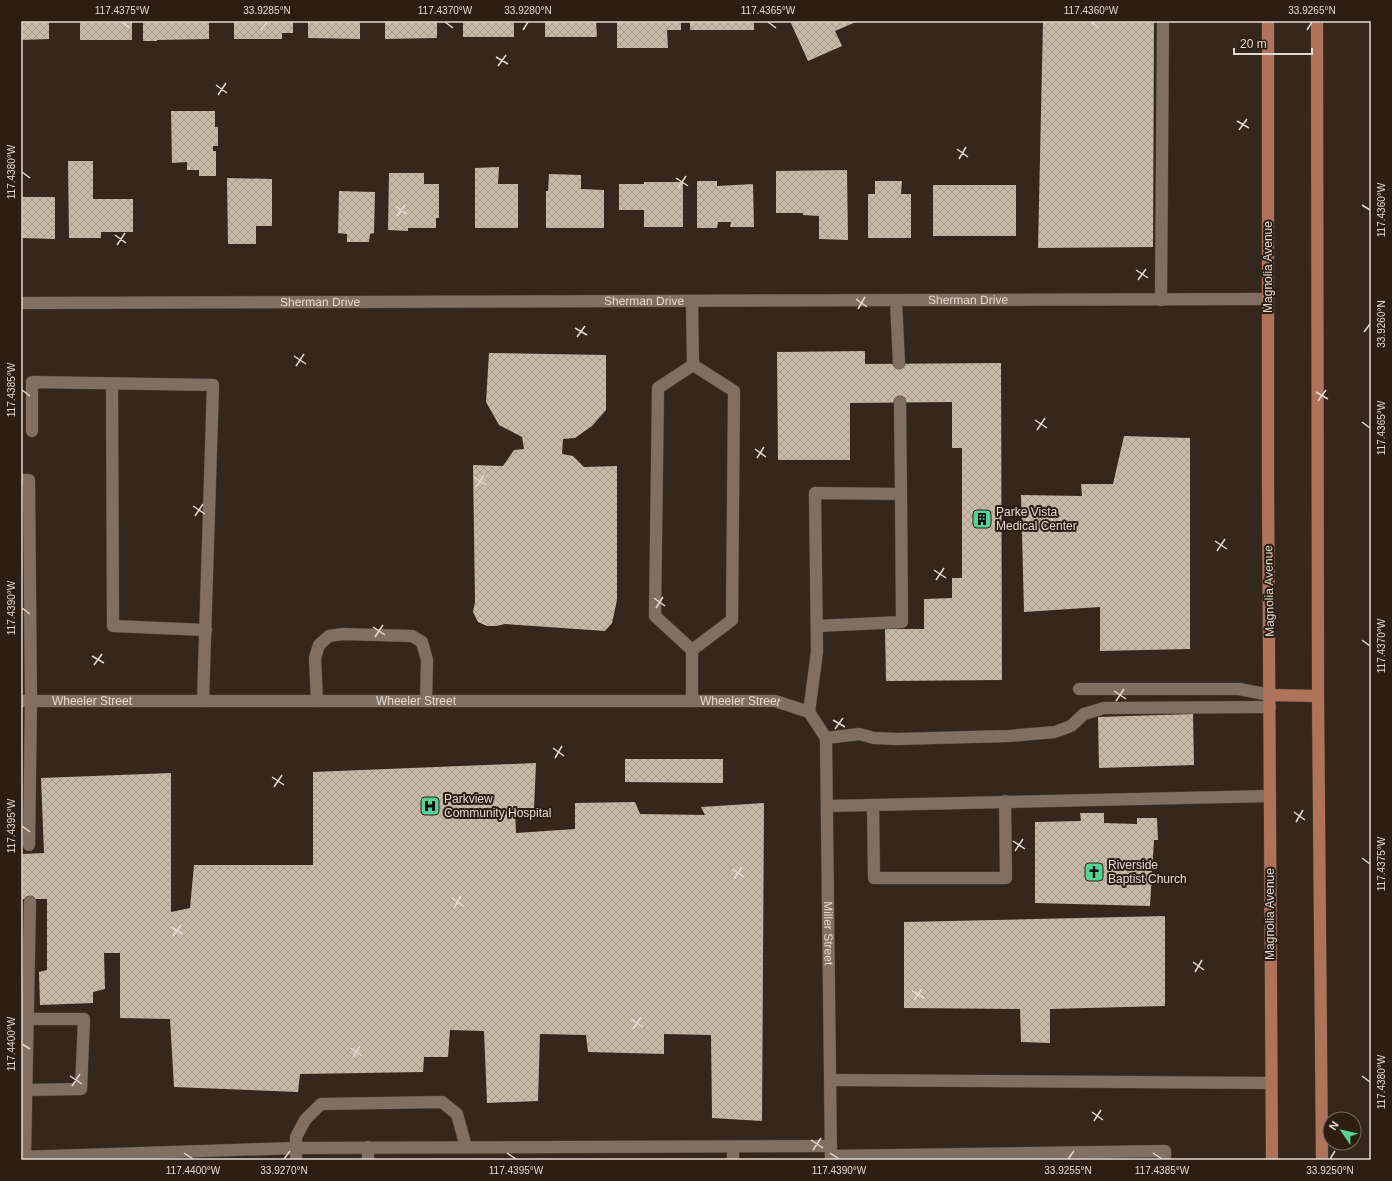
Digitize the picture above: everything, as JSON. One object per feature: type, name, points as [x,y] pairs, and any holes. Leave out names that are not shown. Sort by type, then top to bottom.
[{"type":"main road","name":"Magnolia Avenue","points":[[1268,21],[1272,1160]]},
{"type":"main road","points":[[1317,21],[1318,696],[1322,1160]]},
{"type":"main road","points":[[1270,695],[1318,696]]},
{"type":"street","points":[[1161,300],[1163,21]]},
{"type":"street","name":"Sherman Drive","points":[[21,303],[1268,299]]},
{"type":"street","points":[[692,301],[693,365]]},
{"type":"street","points":[[896,301],[899,363]]},
{"type":"street","points":[[692,701],[692,650],[655,616],[658,388],[693,365]]},
{"type":"street","points":[[692,650],[732,620],[734,391],[693,365]]},
{"type":"street","points":[[32,431],[32,382],[213,385],[203,701]]},
{"type":"street","points":[[112,384],[113,626],[206,630]]},
{"type":"street","points":[[817,626],[902,622],[900,402]]},
{"type":"street","points":[[21,480],[29,480],[26,701],[29,845]]},
{"type":"street","points":[[901,494],[815,493],[817,652],[809,712],[826,738],[859,734],[874,738],[897,739],[1009,736],[1056,732],[1071,726],[1084,714],[1104,708],[1270,707]]},
{"type":"street","points":[[316,701],[315,658],[319,645],[329,636],[343,634],[412,636],[422,642],[427,660],[426,701]]},
{"type":"street","points":[[1079,689],[1239,689],[1270,695]]},
{"type":"street","name":"Wheeler Street","points":[[26,701],[775,701],[809,712]]},
{"type":"street","name":"Miller Street","points":[[826,738],[831,1154]]},
{"type":"street","points":[[827,806],[1270,796]]},
{"type":"street","points":[[873,805],[874,878],[1006,878],[1005,802]]},
{"type":"street","points":[[30,902],[28,1019],[23,1157],[202,1155],[296,1148],[732,1147],[905,1158],[1165,1151],[1165,1160]]},
{"type":"street","points":[[26,1090],[81,1089],[84,1019],[28,1019]]},
{"type":"street","points":[[831,1080],[1272,1083]]},
{"type":"street","points":[[296,1160],[296,1137],[305,1120],[321,1104],[442,1102],[457,1114],[466,1147]]},
{"type":"street","points":[[368,1147],[368,1160]]},
{"type":"street","points":[[732,1147],[733,1160]]},
{"type":"building","points":[[21,21],[49,21],[49,39],[21,40]]},
{"type":"building","points":[[80,21],[132,21],[132,40],[80,40]]},
{"type":"building","points":[[143,21],[209,21],[209,39],[143,41]]},
{"type":"building","points":[[234,21],[293,21],[293,33],[282,33],[282,39],[234,39]]},
{"type":"building","points":[[308,21],[360,21],[360,39],[308,38]]},
{"type":"building","points":[[385,21],[437,21],[437,38],[385,39]]},
{"type":"building","points":[[463,21],[514,21],[514,37],[463,37]]},
{"type":"building","points":[[545,21],[596,21],[597,37],[545,37]]},
{"type":"building","points":[[617,21],[681,21],[681,30],[667,30],[668,48],[617,48]]},
{"type":"building","points":[[690,21],[754,21],[754,30],[690,30]]},
{"type":"building","points":[[790,21],[858,21],[835,31],[842,46],[808,61]]},
{"type":"building","points":[[1043,21],[1154,21],[1153,247],[1038,248]]},
{"type":"building","points":[[171,111],[215,111],[215,127],[218,127],[218,146],[213,146],[213,151],[216,151],[216,176],[199,176],[199,170],[187,170],[187,162],[172,163]]},
{"type":"building","points":[[68,161],[93,161],[93,199],[133,199],[133,232],[101,232],[101,238],[69,238]]},
{"type":"building","points":[[499,167],[498,184],[518,184],[518,228],[475,228],[475,168]]},
{"type":"building","points":[[847,170],[848,240],[819,239],[819,216],[803,215],[803,213],[776,213],[776,171]]},
{"type":"building","points":[[389,173],[424,173],[424,184],[439,184],[439,218],[436,218],[436,228],[408,228],[408,231],[388,230]]},
{"type":"building","points":[[549,174],[581,175],[581,189],[604,190],[604,228],[546,228],[546,191],[548,191]]},
{"type":"building","points":[[227,178],[272,179],[272,226],[256,226],[256,244],[228,244]]},
{"type":"building","points":[[697,181],[717,181],[717,186],[753,184],[754,227],[730,227],[731,222],[718,222],[717,228],[697,228]]},
{"type":"building","points":[[875,181],[902,181],[901,194],[911,194],[911,238],[868,238],[868,194],[875,194]]},
{"type":"building","points":[[644,182],[683,182],[683,227],[644,227],[644,210],[619,210],[619,184],[644,184]]},
{"type":"building","points":[[933,185],[1016,185],[1016,236],[933,236]]},
{"type":"building","points":[[339,191],[375,192],[374,233],[370,234],[369,242],[347,242],[347,234],[338,233]]},
{"type":"building","points":[[21,197],[55,197],[55,239],[21,238]]},
{"type":"building","name":"Parke Vista Medical Center","points":[[865,351],[865,364],[1001,363],[1002,680],[886,681],[885,629],[924,629],[924,599],[952,598],[952,578],[962,578],[962,448],[952,448],[952,402],[850,403],[850,460],[778,460],[777,352]]},
{"type":"building","points":[[489,353],[606,355],[606,410],[592,426],[575,438],[563,439],[562,454],[573,456],[584,467],[617,466],[617,600],[612,623],[605,631],[505,624],[487,626],[478,622],[473,612],[475,602],[473,465],[503,466],[514,450],[524,449],[522,437],[499,425],[486,402]]},
{"type":"building","points":[[1124,436],[1190,438],[1190,649],[1100,651],[1100,607],[1024,612],[1021,495],[1082,496],[1081,484],[1113,484]]},
{"type":"building","points":[[1193,714],[1194,765],[1099,768],[1098,717]]},
{"type":"building","points":[[625,759],[723,759],[723,783],[625,782]]},
{"type":"building","points":[[536,763],[534,808],[515,808],[516,833],[575,829],[575,803],[635,802],[640,814],[705,815],[701,807],[764,803],[762,1121],[712,1118],[711,1035],[664,1034],[664,1054],[588,1052],[586,1035],[540,1034],[538,1101],[487,1103],[484,1031],[450,1030],[448,1057],[424,1057],[423,1072],[300,1074],[298,1092],[174,1087],[170,1019],[120,1018],[120,953],[104,953],[105,989],[93,992],[93,1003],[40,1005],[39,972],[47,970],[47,899],[21,899],[21,854],[44,853],[41,778],[171,773],[171,912],[190,908],[194,865],[313,865],[313,772]]},
{"type":"building","name":"Riverside Baptist Church","points":[[1080,813],[1104,813],[1104,823],[1137,824],[1137,818],[1157,818],[1158,840],[1154,840],[1150,906],[1035,903],[1035,822],[1081,821]]},
{"type":"building","points":[[1165,916],[1165,1006],[1050,1009],[1050,1043],[1021,1042],[1020,1009],[904,1008],[904,922]]},
{"type":"place","name":"Parke Vista Medical Center","points":[[982,519]]},
{"type":"place","name":"Parkview Community Hospital","points":[[430,806]]},
{"type":"place","name":"Riverside Baptist Church","points":[[1094,872]]}]
